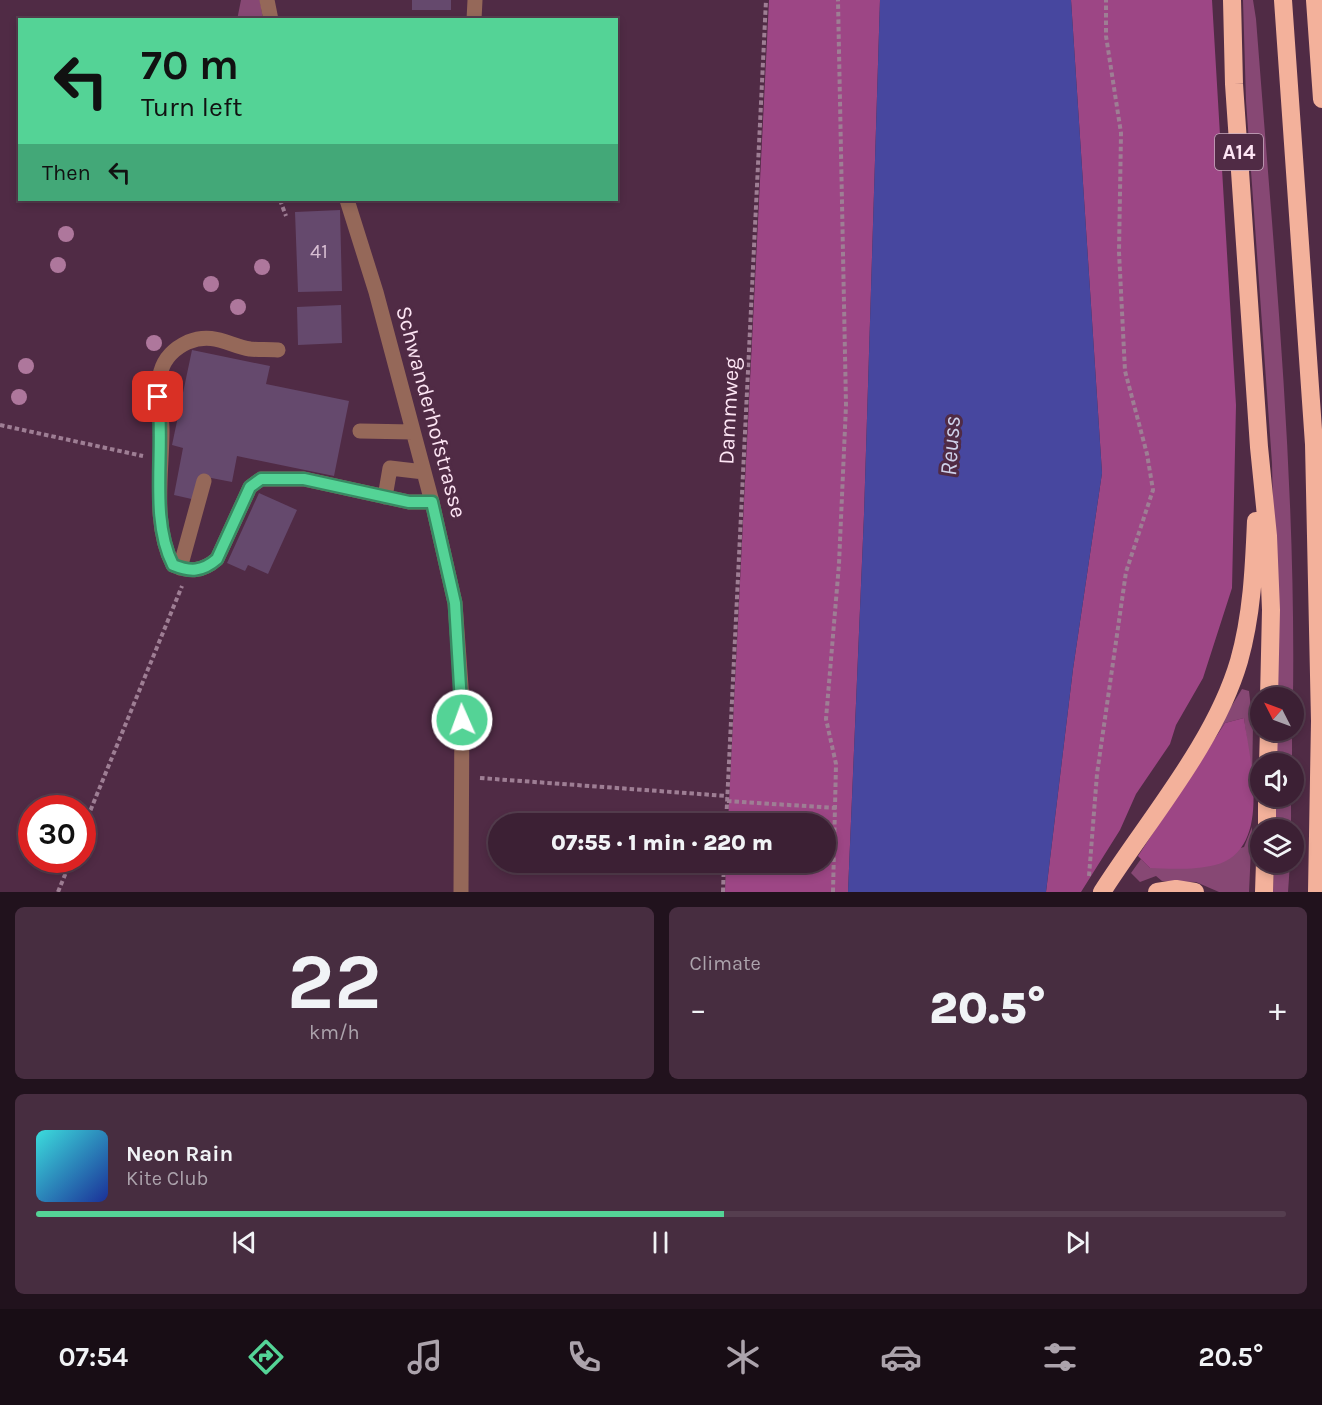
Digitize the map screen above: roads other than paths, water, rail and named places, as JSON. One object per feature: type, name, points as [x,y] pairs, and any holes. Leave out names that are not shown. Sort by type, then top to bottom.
[{"type":"highway","name":"A14","points":[[1232,0],[1232,55],[1259,447],[1269,557],[1269,687]]},
{"type":"highway","name":"A14","points":[[1283,0],[1314,444],[1320,721],[1317,892]]},
{"type":"highway","points":[[1315,0],[1322,99]]},
{"type":"highway","points":[[1096,887],[1119,866],[1208,733],[1233,677],[1244,640],[1252,589],[1259,447]]},
{"type":"highway","points":[[1264,892],[1265,873]]},
{"type":"highway","points":[[1158,892],[1176,889],[1195,892]]},
{"type":"street","points":[[267,0],[271,18]]},
{"type":"street","points":[[474,18],[475,0]]},
{"type":"street","name":"Schwanderhofstrasse","points":[[346,201],[376,292],[414,432],[455,603],[462,700],[461,892]]},
{"type":"street","points":[[278,350],[249,348],[227,340],[207,338],[189,342],[174,350],[164,362],[158,384],[162,428],[160,462],[164,547],[173,565],[184,570],[207,567],[217,559],[250,487],[261,479],[304,479],[409,502],[432,502]]},
{"type":"street","points":[[360,431],[414,432]]},
{"type":"street","points":[[385,497],[390,468],[424,472]]},
{"type":"street","points":[[184,570],[204,481]]},
{"type":"water","name":"Reuss","points":[[880,0],[1071,0],[1102,473],[1073,669],[1046,892],[848,892],[864,515]]}]
